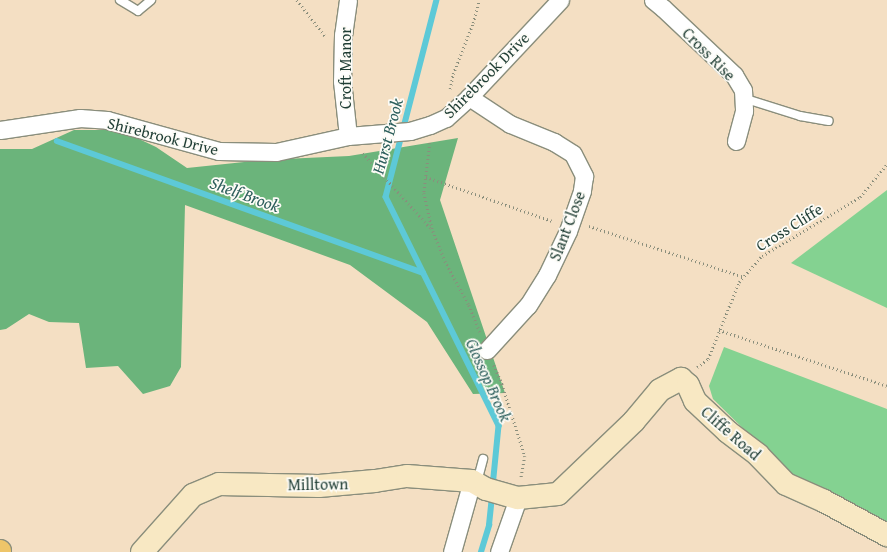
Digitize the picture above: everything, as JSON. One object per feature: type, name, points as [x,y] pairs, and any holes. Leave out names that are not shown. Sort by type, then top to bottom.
[{"type":"street","name":"Croft Manor","points":[[348,0],[343,35],[342,81],[348,136]]},
{"type":"street","name":"Shirebrook Drive","points":[[0,130],[80,118],[107,120],[219,151],[276,152],[348,136],[388,134],[410,131],[430,126],[446,118],[469,97],[560,0]]},
{"type":"street","name":"Cross Rise","points":[[653,0],[734,75],[743,90],[744,111],[736,141]]},
{"type":"street","name":"Slant Close","points":[[469,97],[510,124],[554,142],[573,154],[584,176],[582,191],[571,224],[547,275],[528,304],[487,350]]},
{"type":"street","points":[[500,552],[515,497],[558,494],[634,422],[660,390],[681,379],[688,385]]},
{"type":"street","name":"Cliffe Road","points":[[688,385],[695,401],[728,432],[758,455],[786,484],[824,501],[887,535]]},
{"type":"street","name":"Milltown","points":[[142,552],[193,495],[219,484],[319,486],[375,481],[407,476],[478,484],[515,497]]},
{"type":"street","points":[[452,552],[478,484]]},
{"type":"lane","points":[[120,0],[138,11],[151,0]]},
{"type":"lane","points":[[743,98],[800,116],[829,121]]},
{"type":"lane","points":[[478,484],[483,459]]},
{"type":"path","points":[[297,0],[343,58]]},
{"type":"path","points":[[479,0],[473,23],[453,74],[446,118],[430,142],[426,178],[744,277]]},
{"type":"path","name":"Cross Cliffe","points":[[688,385],[691,372],[708,359],[740,282],[762,256],[860,197],[887,164]]},
{"type":"path","points":[[377,168],[433,232]]},
{"type":"path","points":[[719,330],[887,386]]},
{"type":"green space","points":[[74,130],[120,130],[156,147],[187,168],[262,160],[349,156],[458,138],[440,200],[505,393],[473,394],[427,322],[350,265],[185,205],[181,367],[170,386],[143,394],[118,366],[86,368],[79,323],[49,322],[29,314],[6,329],[0,330],[0,149],[32,149]]},
{"type":"green space","points":[[887,190],[887,308],[791,263]]},
{"type":"green space","points":[[724,347],[887,409],[887,523],[795,477],[713,399],[709,386]]},
{"type":"waterway","name":"Hurst Brook","points":[[437,0],[386,197],[499,426],[493,487]]},
{"type":"waterway","name":"Shelf Brook","points":[[57,141],[423,273]]},
{"type":"waterway","name":"Glossop Brook","points":[[481,552],[489,525],[492,495]]}]
